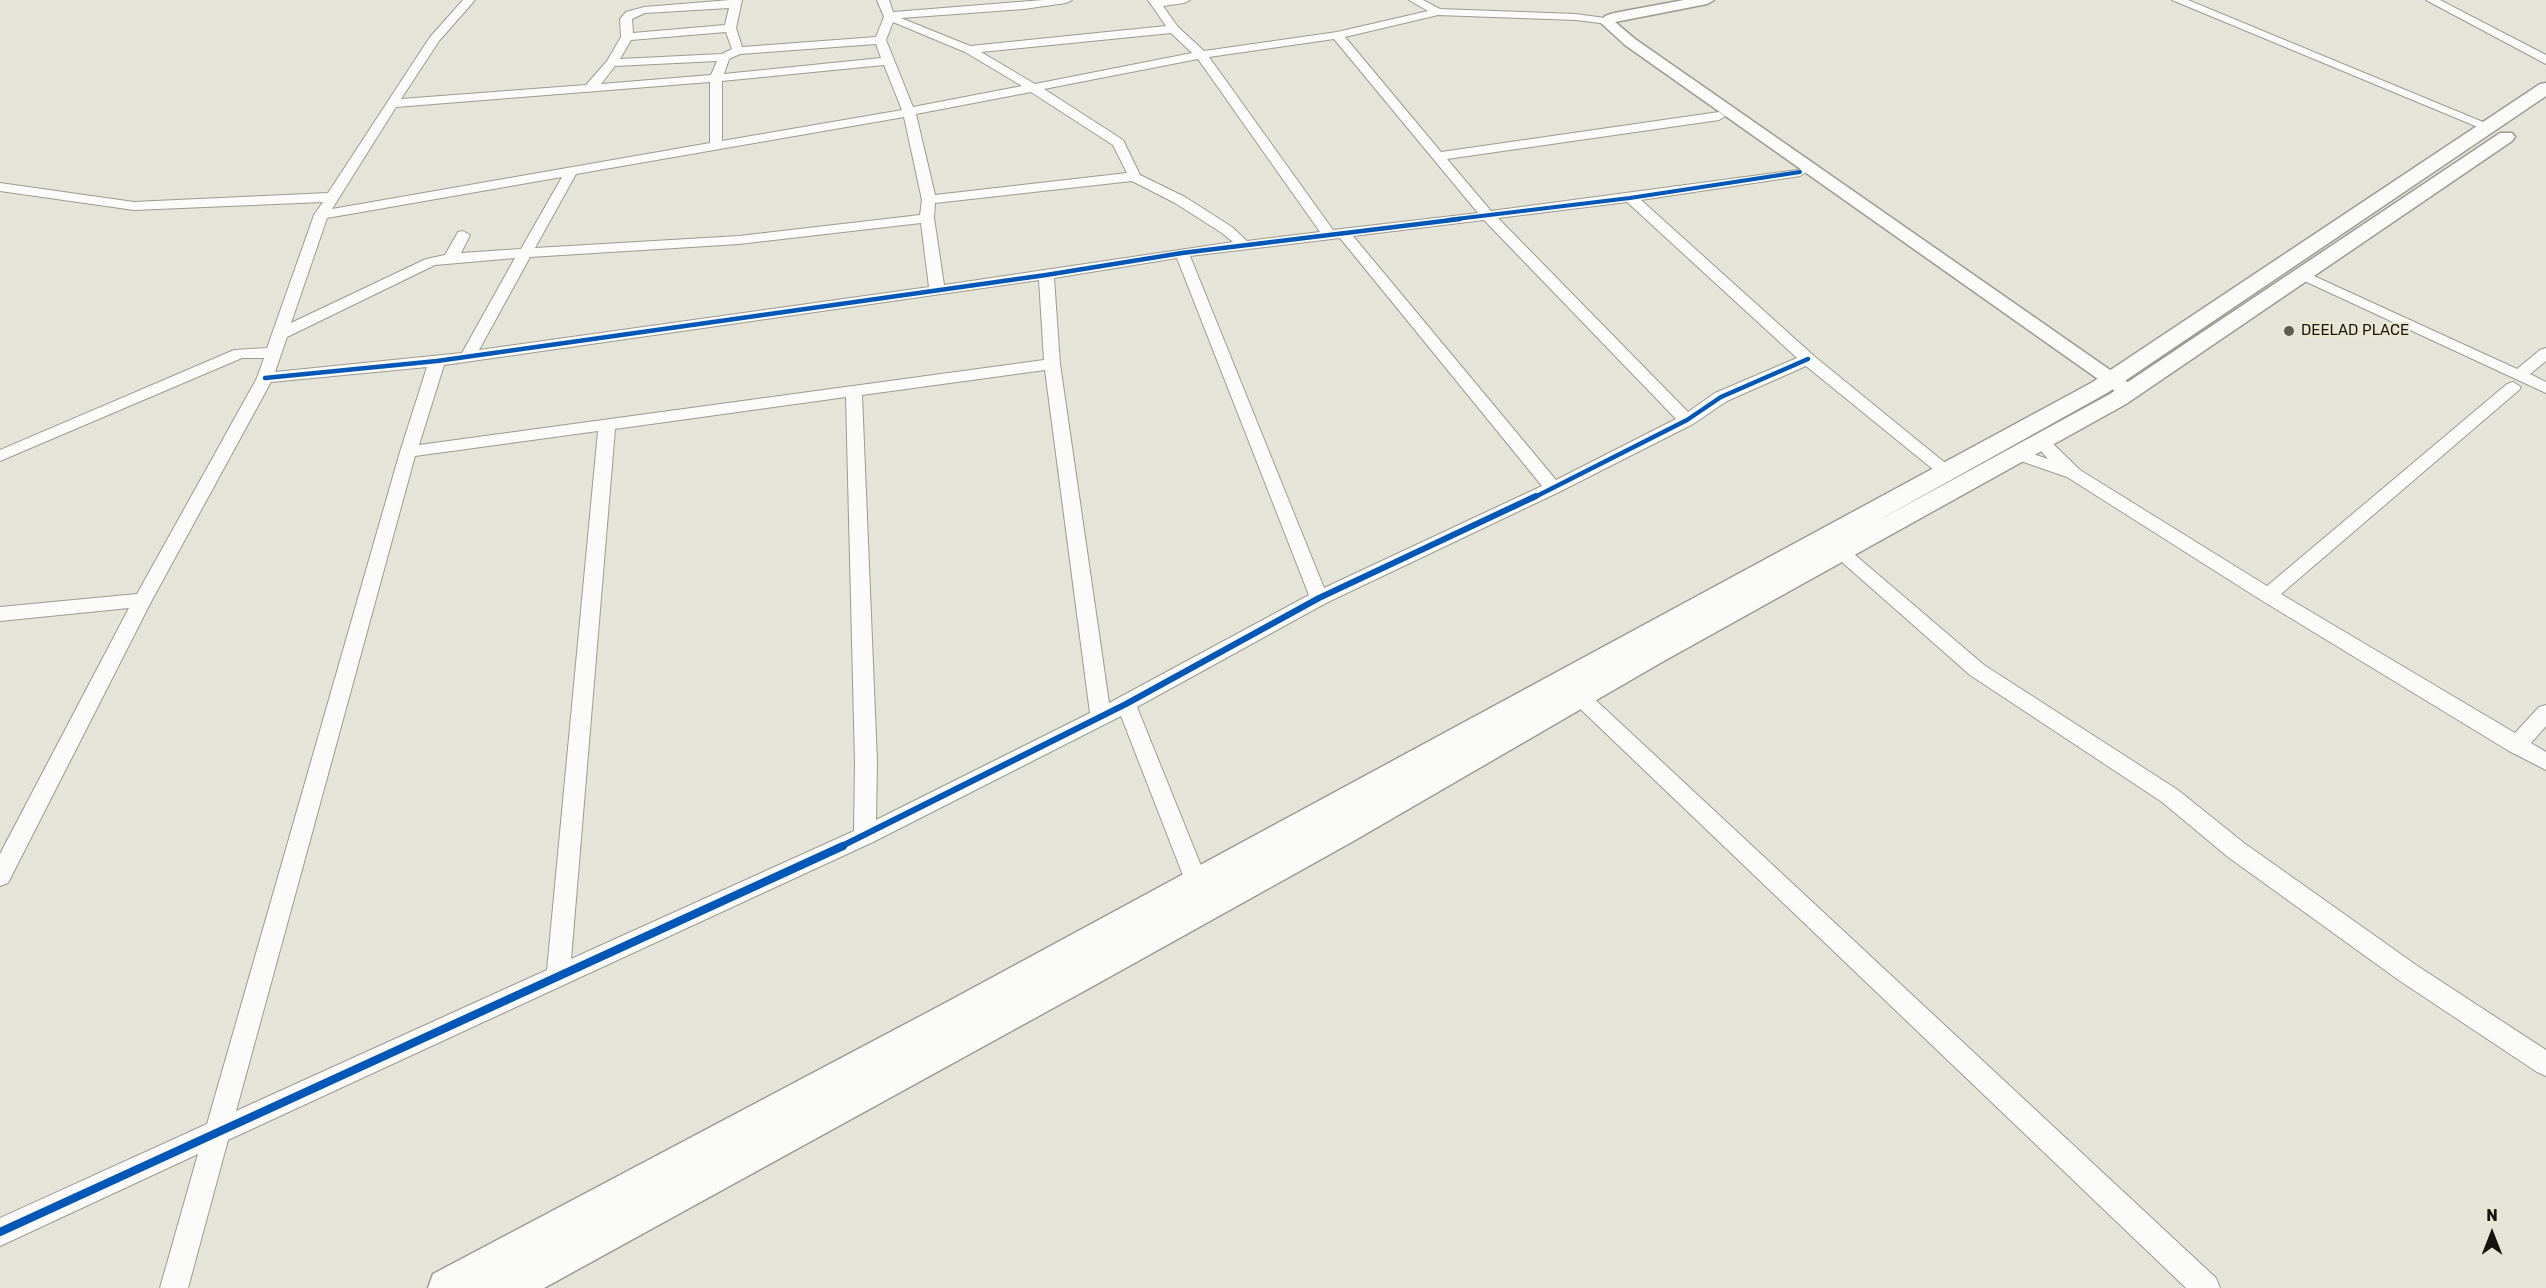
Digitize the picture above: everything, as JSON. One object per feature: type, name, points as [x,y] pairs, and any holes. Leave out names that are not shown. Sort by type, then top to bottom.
[{"type":"main road","points":[[447,1288],[507,1276],[1083,975],[2029,448],[2546,88]]},
{"type":"main road","points":[[507,1276],[1197,883],[1946,471],[2114,390],[2303,275],[2546,108]]},
{"type":"street","points":[[0,876],[143,600],[265,378],[321,215],[434,39],[469,0]]},
{"type":"street","points":[[883,0],[890,16],[969,50],[1034,88],[1118,143],[1134,173],[1132,176]]},
{"type":"street","points":[[890,16],[1024,6],[1066,0]]},
{"type":"street","points":[[1155,2],[1184,0]]},
{"type":"street","points":[[1415,0],[1438,12]]},
{"type":"street","points":[[1592,19],[1611,12],[1674,0]]},
{"type":"street","points":[[321,215],[909,112],[1202,55],[1337,35],[1438,12],[1592,19],[1707,0]]},
{"type":"street","points":[[2178,0],[2489,127]]},
{"type":"street","points":[[2432,0],[2546,60]]},
{"type":"street","points":[[591,87],[612,63],[627,37],[626,19],[630,14],[644,10],[735,2],[730,28],[738,51]]},
{"type":"street","points":[[1155,2],[1174,29],[1202,55],[1336,234],[1552,488]]},
{"type":"street","points":[[1561,6],[1610,27],[1781,153],[2114,390]]},
{"type":"street","points":[[890,16],[880,40],[909,112],[929,200],[927,218],[937,290]]},
{"type":"street","points":[[1592,19],[1598,28],[1719,116],[1781,153],[1800,172],[2114,390]]},
{"type":"street","points":[[627,37],[730,28]]},
{"type":"street","points":[[969,50],[1174,29]]},
{"type":"street","points":[[1337,35],[1487,215],[1687,420]]},
{"type":"street","points":[[612,63],[724,57],[738,51],[880,40]]},
{"type":"street","points":[[716,147],[716,78],[724,57]]},
{"type":"street","points":[[391,104],[716,78],[887,61]]},
{"type":"street","points":[[1438,156],[1719,116]]},
{"type":"street","points":[[468,356],[571,172]]},
{"type":"street","points":[[265,378],[437,361],[1046,275],[1182,253],[1630,198],[1800,172]]},
{"type":"street","points":[[929,200],[1132,176],[1180,200],[1227,231],[1245,246]]},
{"type":"street","points":[[0,187],[134,206],[332,197]]},
{"type":"street","points":[[1630,198],[1808,359],[1946,471]]},
{"type":"street","points":[[281,334],[431,262],[450,258],[739,240],[927,218]]},
{"type":"street","points":[[450,258],[463,235]]},
{"type":"street","points":[[1182,253],[1319,598]]},
{"type":"street","points":[[1046,275],[1052,364],[1101,717]]},
{"type":"street","points":[[2303,275],[2516,381],[2546,388]]},
{"type":"street","points":[[0,456],[240,353],[274,353]]},
{"type":"street","points":[[2268,596],[2546,353]]},
{"type":"street","points":[[0,1233],[865,836],[1126,704],[1319,598],[1552,488],[1687,420],[1721,397],[1808,359]]},
{"type":"street","points":[[174,1288],[408,452],[437,361]]},
{"type":"street","points":[[408,452],[1052,364]]},
{"type":"street","points":[[854,392],[866,762],[865,836]]},
{"type":"street","points":[[558,977],[607,426]]},
{"type":"street","points":[[2029,448],[2074,474]]},
{"type":"street","points":[[2029,448],[2268,596],[2546,762]]},
{"type":"street","points":[[1841,552],[1977,670],[2170,796],[2236,850],[2408,973],[2546,1064]]},
{"type":"street","points":[[0,614],[143,600]]},
{"type":"street","points":[[1580,697],[2206,1288]]},
{"type":"street","points":[[1126,704],[1197,883]]},
{"type":"street","points":[[2516,745],[2546,713]]},
{"type":"cycle path","points":[[265,378],[437,361],[1046,275],[1182,253],[1630,198],[1800,172]]},
{"type":"cycle path","points":[[0,1232],[865,836],[1126,704],[1319,598],[1553,488],[1687,420],[1721,397],[1808,359]]},
{"type":"place","name":"DEELAD PLACE","points":[[2289,331]]}]
